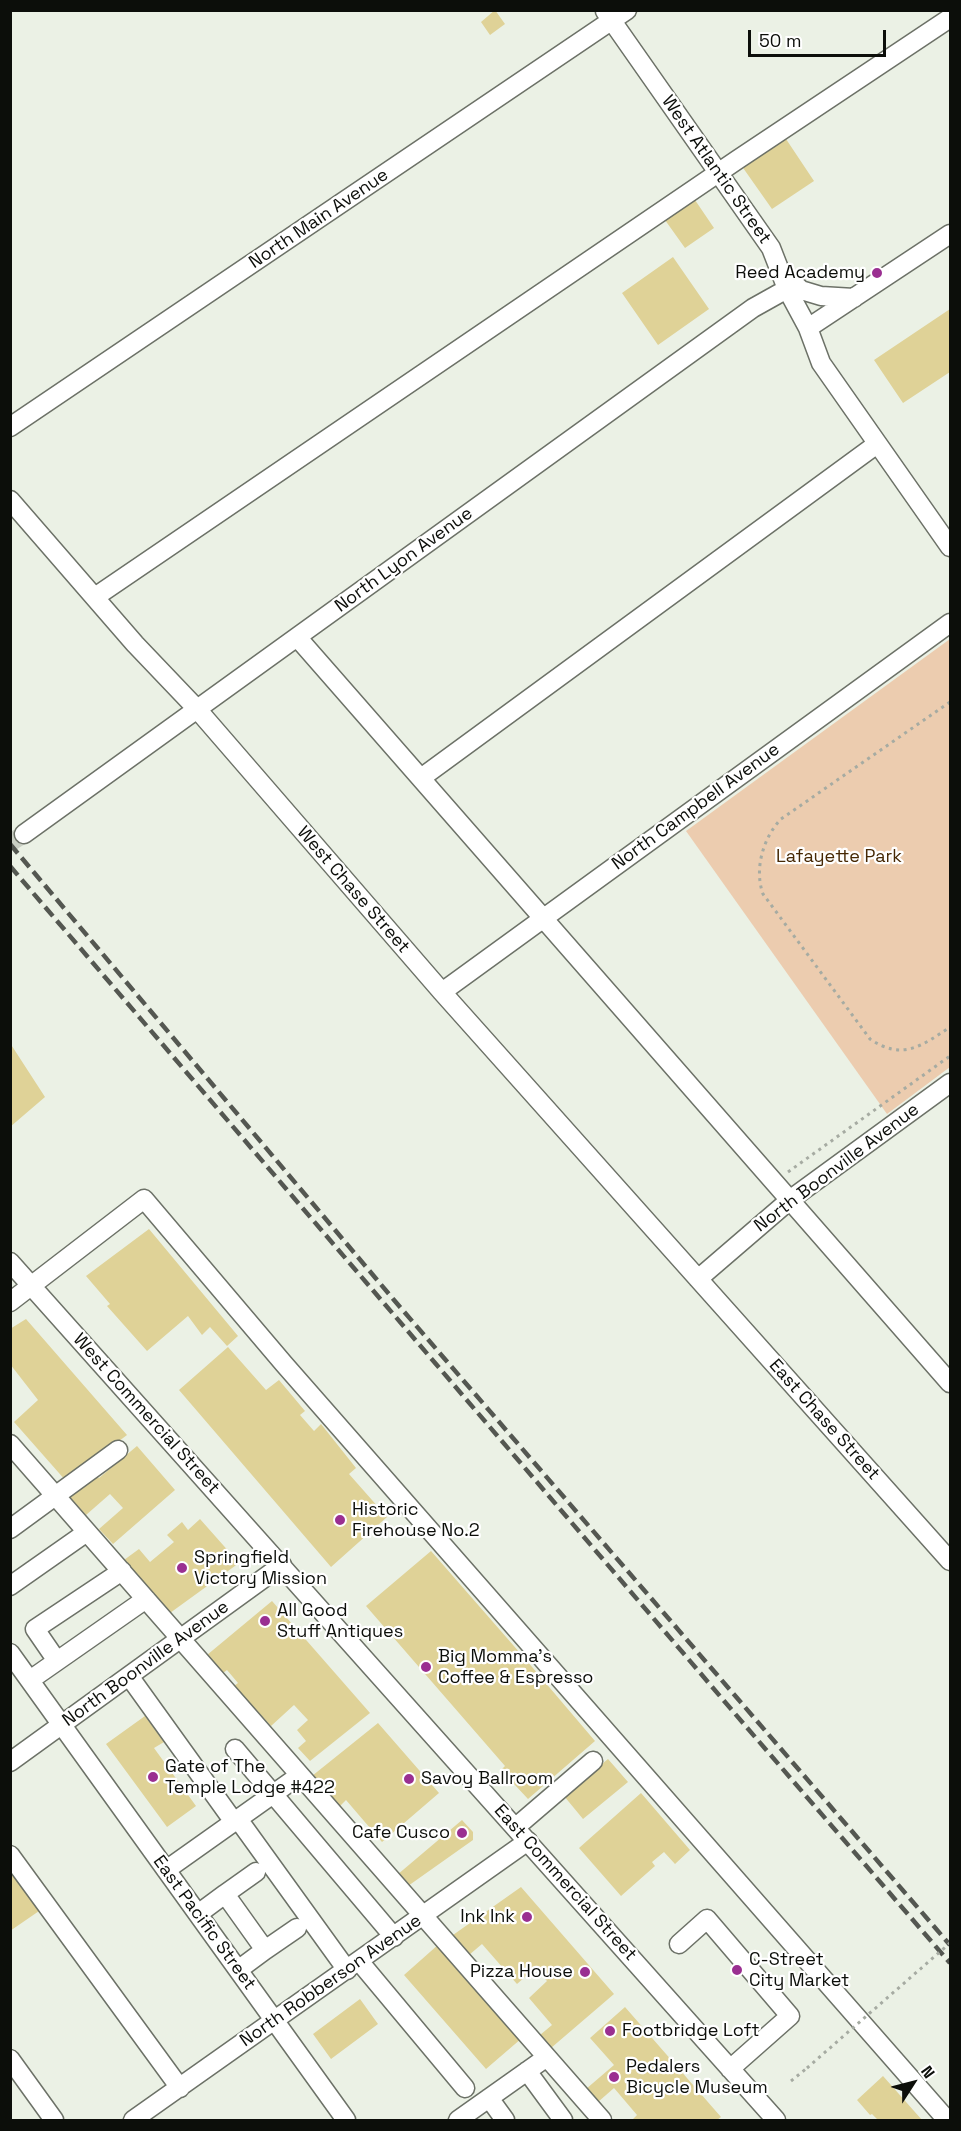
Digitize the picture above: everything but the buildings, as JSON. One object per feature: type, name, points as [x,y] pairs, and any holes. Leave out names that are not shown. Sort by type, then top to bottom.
[{"type":"street","name":"West Atlantic Street","points":[[615,14],[771,248],[787,289],[808,328],[821,363],[951,547]]},
{"type":"street","name":"North Main Avenue","points":[[10,427],[615,14]]},
{"type":"street","points":[[95,597],[951,18]]},
{"type":"street","points":[[808,328],[951,234]]},
{"type":"street","points":[[779,269],[801,290],[821,296],[854,298]]},
{"type":"street","name":"North Lyon Avenue","points":[[24,834],[753,308],[787,289]]},
{"type":"street","points":[[421,778],[877,444]]},
{"type":"street","name":"West Chase Street","points":[[10,500],[197,709],[442,992],[698,1279]]},
{"type":"street","name":"North Campbell Avenue","points":[[442,992],[951,623]]},
{"type":"street","points":[[297,637],[951,1383]]},
{"type":"street","name":"North Boonville Avenue","points":[[698,1279],[791,1199],[951,1083]]},
{"type":"street","points":[[10,1302],[144,1199],[284,1364],[947,2121]]},
{"type":"street","name":"West Commercial Street","points":[[10,1262],[282,1565]]},
{"type":"street","name":"East Chase Street","points":[[698,1279],[948,1554]]},
{"type":"street","points":[[10,1444],[602,2121]]},
{"type":"street","points":[[10,1529],[57,1497],[118,1450]]},
{"type":"street","points":[[10,1586],[87,1532]]},
{"type":"street","name":"North Boonville Avenue","points":[[10,1762],[282,1565]]},
{"type":"street","name":"East Commercial Street","points":[[282,1565],[776,2121]]},
{"type":"street","points":[[57,1661],[35,1629],[122,1571]]},
{"type":"street","points":[[30,1680],[146,1599]]},
{"type":"street","name":"East Pacific Street","points":[[10,1653],[346,2121]]},
{"type":"street","points":[[129,1676],[236,1820],[353,1966],[465,2088]]},
{"type":"street","points":[[235,1749],[394,1937]]},
{"type":"street","name":"North Robberson Avenue","points":[[133,2121],[424,1915],[522,1834],[593,1761]]},
{"type":"street","points":[[166,1870],[300,1775]]},
{"type":"street","points":[[10,1855],[180,2088]]},
{"type":"street","points":[[198,1914],[256,1872]]},
{"type":"street","points":[[225,1894],[265,1950]]},
{"type":"street","points":[[678,1944],[707,1919],[790,2016],[730,2069]]},
{"type":"street","points":[[238,1970],[297,1928]]},
{"type":"street","points":[[458,2121],[547,2057]]},
{"type":"street","points":[[10,2059],[54,2121]]},
{"type":"street","points":[[527,2071],[562,2121]]},
{"type":"street","points":[[489,2098],[505,2121]]},
{"type":"path","points":[[951,702],[772,828],[759,866],[759,882],[764,894],[870,1039],[888,1049],[908,1050],[926,1043],[951,1027]]},
{"type":"path","points":[[786,1174],[951,1056]]},
{"type":"path","points":[[791,2081],[951,1943]]},
{"type":"green space","name":"Lafayette Park","points":[[950,639],[950,1067],[887,1114],[686,831]]},
{"type":"tunnel","points":[[10,843],[24,834]]},
{"type":"railway","points":[[10,844],[394,1300],[950,1945]]},
{"type":"railway","points":[[10,866],[950,1963]]},
{"type":"place","name":"Reed Academy","points":[[877,273]]},
{"type":"place","name":"Historic Firehouse No.2","points":[[340,1520]]},
{"type":"place","name":"Springfield Victory Mission","points":[[182,1568]]},
{"type":"place","name":"All Good Stuff Antiques","points":[[265,1621]]},
{"type":"place","name":"Big Momma's Coffee & Espresso","points":[[426,1667]]},
{"type":"place","name":"Gate of The Temple Lodge #422","points":[[153,1777]]},
{"type":"place","name":"Savoy Ballroom","points":[[409,1779]]},
{"type":"place","name":"Cafe Cusco","points":[[462,1833]]},
{"type":"place","name":"Ink Ink","points":[[527,1917]]},
{"type":"place","name":"C-Street City Market","points":[[737,1970]]},
{"type":"place","name":"Pizza House","points":[[585,1972]]},
{"type":"place","name":"Footbridge Loft","points":[[610,2031]]},
{"type":"place","name":"Pedalers Bicycle Museum","points":[[614,2077]]}]
